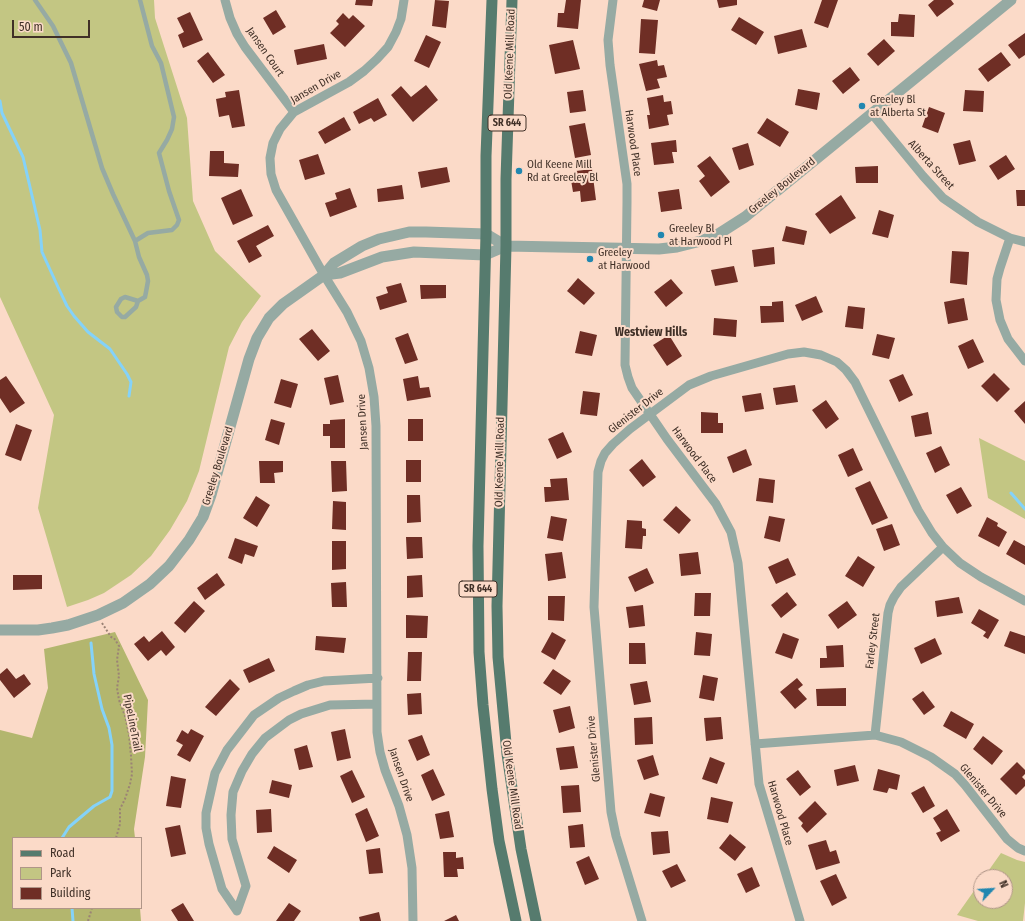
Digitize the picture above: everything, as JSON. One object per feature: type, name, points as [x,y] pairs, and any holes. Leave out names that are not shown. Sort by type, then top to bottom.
[{"type":"main road","name":"Old Keene Mill Road","points":[[492,0],[486,156],[486,234],[478,538],[479,652],[482,705],[499,841],[516,921]]},
{"type":"main road","name":"Old Keene Mill Road","points":[[512,0],[506,171],[506,246],[497,551],[498,657],[512,794],[536,921]]},
{"type":"street","name":"Jansen Court","points":[[224,0],[230,18],[241,40],[294,112]]},
{"type":"street","name":"Jansen Drive","points":[[404,0],[396,32],[388,47],[364,72],[294,112],[280,129],[274,142],[270,158],[271,174],[276,190],[324,275],[347,312],[361,341],[369,368],[374,397],[376,426],[377,732],[385,770],[399,806],[407,835],[412,868],[414,921]]},
{"type":"street","name":"Harwood Place","points":[[613,0],[608,40],[627,184],[625,365],[632,388],[716,504],[731,532],[738,563],[758,784],[800,921]]},
{"type":"street","name":"Greeley Boulevard","points":[[324,275],[340,273],[382,257],[414,252],[485,255],[506,246],[659,249],[677,247],[701,241],[720,233],[745,217],[1011,0]]},
{"type":"street","name":"Alberta Street","points":[[872,114],[943,198],[978,222],[1010,238],[1025,242]]},
{"type":"street","name":"Greeley Boulevard","points":[[0,630],[38,630],[52,628],[68,625],[97,615],[123,603],[150,584],[170,566],[189,540],[202,517],[211,495],[249,359],[257,338],[270,318],[283,304],[324,275],[334,263],[379,239],[409,232],[486,234],[506,246]]},
{"type":"street","points":[[1010,238],[999,273],[996,300],[1000,320],[1005,334],[1013,347],[1025,361]]},
{"type":"street","name":"Glenister Drive","points":[[642,921],[616,836],[611,812],[594,607],[598,472],[605,453],[613,444],[689,385],[711,376],[788,354],[804,352],[821,355],[837,362],[846,370],[855,382],[918,510],[932,533],[943,547],[960,562],[981,577],[1025,602]]},
{"type":"street","name":"Farley Street","points":[[875,734],[890,605],[902,586],[943,547]]},
{"type":"street","points":[[377,704],[330,705],[301,714],[289,720],[265,738],[252,754],[242,771],[233,792],[231,815],[232,839],[246,886],[237,911],[222,889],[206,828],[206,813],[215,773],[226,750],[254,715],[294,690],[324,681],[378,678]]},
{"type":"street","name":"Glenister Drive","points":[[755,744],[875,734],[901,742],[931,757],[943,765],[965,785],[1007,839],[1018,848],[1025,851]]},
{"type":"lane","points":[[35,0],[53,26],[71,63],[102,168],[135,241],[139,257],[146,270],[148,281],[145,297],[138,301],[136,307],[125,316],[122,317],[117,312],[116,307],[121,299],[125,297],[138,301]]},
{"type":"lane","points":[[135,241],[148,233],[172,230],[177,225],[179,220],[168,191],[158,153],[167,140],[172,129],[174,117],[161,63],[152,46],[140,0]]},
{"type":"path","name":"PipeLineTrail","points":[[97,615],[110,637],[114,638],[119,646],[117,660],[120,676],[117,688],[129,734],[131,756],[131,779],[125,799],[120,809],[120,824],[116,837]]},
{"type":"path","points":[[88,921],[92,909]]},
{"type":"green space","points":[[0,0],[154,0],[155,18],[187,118],[193,201],[215,251],[261,296],[242,322],[229,347],[199,471],[187,501],[170,530],[151,556],[131,575],[104,593],[67,607],[38,508],[54,415],[0,297]]},
{"type":"green space","points":[[979,438],[1025,461],[1025,519],[988,498]]},
{"type":"green space","points":[[115,632],[148,700],[145,757],[134,829],[135,837],[12,837],[12,909],[140,909],[141,921],[0,921],[0,730],[32,738],[48,688],[44,649]]},
{"type":"green space","points":[[1001,853],[1025,862],[1025,903],[1023,921],[978,921],[957,915],[973,892],[973,909],[1013,909],[1013,869],[990,869]]},
{"type":"building","points":[[356,0],[373,0],[372,6],[355,5]]},
{"type":"building","points":[[435,0],[449,1],[446,28],[432,26]]},
{"type":"building","points":[[566,0],[581,0],[578,29],[557,27],[558,13],[564,13]]},
{"type":"building","points":[[644,0],[660,0],[657,11],[642,7]]},
{"type":"building","points":[[717,0],[737,0],[737,5],[719,8]]},
{"type":"building","points":[[822,0],[838,0],[828,28],[814,23]]},
{"type":"building","points":[[934,0],[951,0],[954,4],[937,17],[928,5]]},
{"type":"building","points":[[276,10],[286,27],[273,35],[263,18]]},
{"type":"building","points":[[190,12],[203,40],[183,48],[178,35],[184,32],[177,18]]},
{"type":"building","points":[[343,13],[349,19],[353,15],[365,26],[345,47],[330,33],[339,24],[336,21]]},
{"type":"building","points":[[899,14],[915,15],[914,37],[891,36],[891,22],[898,22]]},
{"type":"building","points":[[739,17],[764,32],[756,45],[731,30]]},
{"type":"building","points":[[641,19],[658,20],[655,54],[639,53]]},
{"type":"building","points":[[802,29],[807,47],[778,54],[774,36]]},
{"type":"building","points":[[1025,33],[1025,55],[1019,59],[1008,45]]},
{"type":"building","points":[[426,35],[441,42],[429,68],[414,61]]},
{"type":"building","points":[[884,39],[895,51],[878,66],[867,54]]},
{"type":"building","points":[[573,40],[580,69],[555,74],[549,45]]},
{"type":"building","points":[[324,44],[327,59],[297,65],[294,50]]},
{"type":"building","points":[[208,52],[225,75],[213,83],[197,61]]},
{"type":"building","points":[[1001,52],[1011,65],[988,82],[978,69]]},
{"type":"building","points":[[657,60],[658,66],[664,65],[667,77],[657,79],[660,88],[646,91],[639,64]]},
{"type":"building","points":[[850,67],[860,80],[843,94],[832,81]]},
{"type":"building","points":[[426,85],[438,100],[413,122],[391,95],[401,86],[411,97]]},
{"type":"building","points":[[798,89],[820,93],[817,110],[795,105]]},
{"type":"building","points":[[239,90],[245,126],[232,128],[229,115],[219,117],[216,99],[226,97],[225,92]]},
{"type":"building","points":[[583,90],[586,111],[570,113],[567,92]]},
{"type":"building","points":[[965,90],[984,91],[983,112],[963,111]]},
{"type":"building","points":[[663,95],[664,102],[671,101],[673,114],[667,115],[669,125],[649,129],[647,115],[650,115],[647,98]]},
{"type":"building","points":[[378,98],[387,115],[374,122],[371,118],[359,124],[353,112]]},
{"type":"building","points":[[929,107],[945,113],[938,133],[922,127]]},
{"type":"building","points":[[344,117],[351,130],[325,144],[318,132]]},
{"type":"building","points":[[767,118],[789,132],[780,147],[757,133]]},
{"type":"building","points":[[585,123],[591,155],[575,158],[569,126]]},
{"type":"building","points":[[676,140],[677,152],[672,152],[674,163],[654,165],[651,143]]},
{"type":"building","points":[[970,140],[976,161],[959,165],[953,144]]},
{"type":"building","points":[[748,143],[754,165],[739,170],[732,148]]},
{"type":"building","points":[[210,151],[224,151],[224,163],[239,164],[238,177],[209,176]]},
{"type":"building","points":[[318,154],[325,174],[305,180],[299,160]]},
{"type":"building","points":[[1006,155],[1015,169],[998,180],[989,166]]},
{"type":"building","points":[[710,156],[730,182],[711,197],[699,181],[705,176],[697,166]]},
{"type":"building","points":[[878,166],[878,183],[856,183],[855,167]]},
{"type":"building","points":[[447,167],[450,182],[421,188],[418,172]]},
{"type":"building","points":[[592,169],[596,200],[581,202],[580,191],[573,192],[571,180],[577,179],[576,171]]},
{"type":"building","points":[[402,185],[404,199],[378,202],[377,189]]},
{"type":"building","points":[[350,188],[357,207],[330,217],[325,203],[337,199],[335,193]]},
{"type":"building","points":[[241,189],[253,216],[233,225],[221,198]]},
{"type":"building","points":[[679,189],[682,209],[661,212],[658,192]]},
{"type":"building","points":[[1016,190],[1025,190],[1025,206],[1017,206]]},
{"type":"building","points":[[841,195],[856,218],[830,234],[815,214]]},
{"type":"building","points":[[879,210],[894,215],[888,238],[872,234]]},
{"type":"building","points":[[268,225],[274,236],[256,246],[262,256],[249,263],[237,241]]},
{"type":"building","points":[[786,226],[807,231],[804,245],[782,241]]},
{"type":"building","points":[[774,247],[775,264],[754,267],[752,250]]},
{"type":"building","points":[[952,251],[969,252],[967,285],[950,283]]},
{"type":"building","points":[[734,266],[738,282],[715,286],[711,270]]},
{"type":"building","points":[[578,278],[595,293],[584,305],[567,291]]},
{"type":"building","points":[[671,279],[683,293],[666,307],[654,292]]},
{"type":"building","points":[[401,283],[407,302],[380,310],[376,297],[388,293],[386,287]]},
{"type":"building","points":[[420,285],[446,285],[446,298],[421,299]]},
{"type":"building","points":[[816,296],[823,312],[802,321],[795,305]]},
{"type":"building","points":[[964,298],[968,320],[948,324],[944,302]]},
{"type":"building","points":[[783,301],[784,322],[761,323],[760,306],[772,306],[772,302]]},
{"type":"building","points":[[848,306],[865,308],[863,329],[845,327]]},
{"type":"building","points":[[714,318],[737,320],[736,337],[713,335]]},
{"type":"building","points":[[312,329],[330,351],[318,361],[299,339]]},
{"type":"building","points":[[580,331],[597,335],[592,356],[575,353]]},
{"type":"building","points":[[408,333],[418,360],[405,364],[395,338]]},
{"type":"building","points":[[877,334],[895,338],[889,359],[872,355]]},
{"type":"building","points":[[669,335],[682,356],[667,366],[653,345]]},
{"type":"building","points":[[973,339],[984,362],[968,369],[958,346]]},
{"type":"building","points":[[994,373],[1010,389],[997,402],[981,386]]},
{"type":"building","points":[[903,374],[913,395],[899,402],[889,380]]},
{"type":"building","points":[[338,375],[344,402],[330,405],[324,378]]},
{"type":"building","points":[[6,376],[25,403],[10,413],[0,398],[0,380]]},
{"type":"building","points":[[418,376],[420,388],[429,387],[431,397],[407,401],[403,379]]},
{"type":"building","points":[[281,379],[298,384],[291,408],[274,403]]},
{"type":"building","points":[[795,385],[798,402],[776,405],[773,388]]},
{"type":"building","points":[[583,391],[600,393],[597,416],[580,414]]},
{"type":"building","points":[[761,393],[764,409],[745,412],[742,396]]},
{"type":"building","points":[[826,400],[839,419],[826,429],[812,410]]},
{"type":"building","points":[[1025,401],[1025,424],[1014,411]]},
{"type":"building","points":[[701,412],[718,413],[718,423],[723,423],[723,433],[701,433]]},
{"type":"building","points":[[928,412],[932,434],[915,437],[911,416]]},
{"type":"building","points":[[271,419],[285,423],[279,445],[265,440]]},
{"type":"building","points":[[345,419],[345,448],[330,448],[330,436],[323,436],[323,424],[330,424],[330,420]]},
{"type":"building","points":[[408,419],[423,419],[423,441],[408,441]]},
{"type":"building","points":[[16,424],[32,430],[21,461],[5,455]]},
{"type":"building","points":[[563,432],[572,452],[557,459],[548,439]]},
{"type":"building","points":[[941,446],[950,465],[935,473],[926,453]]},
{"type":"building","points":[[853,448],[863,470],[848,477],[838,455]]},
{"type":"building","points":[[746,449],[752,465],[733,473],[727,457]]},
{"type":"building","points":[[642,459],[656,477],[643,487],[629,470]]},
{"type":"building","points":[[406,460],[421,460],[421,482],[406,482]]},
{"type":"building","points":[[259,461],[283,461],[283,472],[274,473],[275,483],[260,483]]},
{"type":"building","points":[[331,461],[346,461],[347,491],[332,492]]},
{"type":"building","points":[[567,478],[569,500],[545,502],[544,487],[551,487],[550,479]]},
{"type":"building","points":[[759,478],[775,480],[773,503],[756,501]]},
{"type":"building","points":[[870,481],[888,518],[872,525],[855,488]]},
{"type":"building","points":[[961,487],[972,506],[957,514],[946,495]]},
{"type":"building","points":[[407,495],[420,495],[421,522],[407,523]]},
{"type":"building","points":[[256,496],[270,505],[257,527],[243,518]]},
{"type":"building","points":[[333,501],[346,502],[346,530],[332,529]]},
{"type":"building","points":[[676,506],[691,520],[679,534],[663,520]]},
{"type":"building","points":[[551,516],[567,519],[563,541],[547,538]]},
{"type":"building","points":[[769,516],[785,519],[780,542],[764,538]]},
{"type":"building","points":[[987,517],[998,523],[997,526],[1007,532],[999,547],[978,536]]},
{"type":"building","points":[[627,520],[642,521],[642,528],[646,529],[646,536],[643,536],[642,549],[625,548]]},
{"type":"building","points":[[892,524],[900,545],[884,551],[876,529]]},
{"type":"building","points":[[406,537],[422,537],[423,558],[407,559]]},
{"type":"building","points":[[235,538],[258,546],[254,557],[245,554],[242,564],[228,558]]},
{"type":"building","points":[[1014,540],[1025,546],[1025,565],[1006,554]]},
{"type":"building","points":[[332,541],[346,541],[346,569],[332,570]]},
{"type":"building","points":[[562,552],[566,578],[548,581],[545,554]]},
{"type":"building","points":[[698,552],[701,574],[681,576],[679,554]]},
{"type":"building","points":[[858,556],[875,567],[863,587],[845,576]]},
{"type":"building","points":[[788,558],[796,575],[776,584],[768,567]]},
{"type":"building","points":[[647,568],[654,583],[635,592],[628,577]]},
{"type":"building","points":[[217,573],[225,585],[205,600],[197,588]]},
{"type":"building","points":[[13,575],[42,575],[42,589],[13,590]]},
{"type":"building","points":[[422,575],[423,597],[407,598],[407,576]]},
{"type":"building","points":[[346,582],[347,607],[332,607],[331,583]]},
{"type":"building","points":[[787,592],[797,605],[781,618],[771,605]]},
{"type":"building","points":[[695,593],[711,593],[710,616],[694,616]]},
{"type":"building","points":[[548,596],[565,596],[564,621],[548,620]]},
{"type":"building","points":[[959,597],[963,613],[937,617],[935,601]]},
{"type":"building","points":[[194,601],[205,611],[185,633],[174,623]]},
{"type":"building","points":[[847,601],[857,615],[838,629],[828,615]]},
{"type":"building","points":[[643,605],[645,626],[629,628],[626,607]]},
{"type":"building","points":[[979,609],[999,620],[988,639],[983,636],[986,632],[971,623]]},
{"type":"building","points":[[406,615],[428,616],[427,638],[406,638]]},
{"type":"building","points":[[162,631],[175,647],[166,656],[161,650],[148,661],[134,644],[144,636],[149,642]]},
{"type":"building","points":[[1010,631],[1025,636],[1025,654],[1004,646]]},
{"type":"building","points":[[552,632],[566,640],[555,660],[541,652]]},
{"type":"building","points":[[696,632],[712,634],[710,656],[694,655]]},
{"type":"building","points":[[783,633],[799,639],[792,659],[775,653]]},
{"type":"building","points":[[316,636],[346,638],[344,653],[315,650]]},
{"type":"building","points":[[935,638],[942,654],[921,664],[914,648]]},
{"type":"building","points":[[629,643],[645,643],[646,664],[629,664]]},
{"type":"building","points":[[843,645],[844,667],[820,668],[820,658],[827,658],[826,646]]},
{"type":"building","points":[[408,652],[422,652],[421,681],[407,681]]},
{"type":"building","points":[[269,658],[275,671],[249,683],[243,670]]},
{"type":"building","points":[[7,668],[16,679],[24,674],[31,684],[14,698],[0,680],[0,674]]},
{"type":"building","points":[[553,669],[571,681],[561,695],[543,683]]},
{"type":"building","points":[[703,675],[718,678],[714,701],[699,698]]},
{"type":"building","points":[[797,678],[803,685],[798,689],[807,699],[795,709],[780,692]]},
{"type":"building","points":[[230,679],[240,689],[216,716],[205,707]]},
{"type":"building","points":[[647,681],[651,702],[634,705],[630,684]]},
{"type":"building","points":[[846,688],[846,706],[817,706],[816,689]]},
{"type":"building","points":[[923,691],[935,707],[924,715],[912,699]]},
{"type":"building","points":[[421,693],[422,714],[408,715],[407,694]]},
{"type":"building","points":[[570,706],[575,728],[559,733],[553,710]]},
{"type":"building","points":[[951,711],[974,724],[966,739],[943,726]]},
{"type":"building","points":[[652,717],[653,744],[635,745],[634,718]]},
{"type":"building","points":[[721,717],[723,739],[706,741],[704,718]]},
{"type":"building","points":[[191,729],[204,736],[190,762],[177,755],[183,745],[176,741],[182,730],[188,734]]},
{"type":"building","points":[[345,729],[351,758],[337,761],[331,732]]},
{"type":"building","points":[[422,735],[430,755],[417,761],[408,740]]},
{"type":"building","points":[[983,736],[1003,751],[992,765],[973,749]]},
{"type":"building","points":[[307,745],[313,767],[299,770],[294,749]]},
{"type":"building","points":[[574,746],[578,768],[560,770],[556,748]]},
{"type":"building","points":[[653,755],[659,775],[644,780],[637,760]]},
{"type":"building","points":[[710,757],[725,763],[717,784],[702,779]]},
{"type":"building","points":[[1017,762],[1025,770],[1025,774],[1022,777],[1025,780],[1025,786],[1016,795],[1000,779]]},
{"type":"building","points":[[855,765],[859,781],[837,786],[834,770]]},
{"type":"building","points":[[433,769],[445,795],[432,801],[421,775]]},
{"type":"building","points":[[878,769],[900,775],[897,790],[889,788],[887,793],[873,790]]},
{"type":"building","points":[[352,770],[365,797],[352,803],[340,776]]},
{"type":"building","points":[[798,770],[811,787],[800,796],[786,779]]},
{"type":"building","points":[[171,776],[186,779],[181,808],[166,806]]},
{"type":"building","points":[[272,780],[292,785],[289,798],[269,793]]},
{"type":"building","points":[[579,785],[581,812],[563,813],[561,786]]},
{"type":"building","points":[[924,786],[935,806],[923,813],[911,793]]},
{"type":"building","points":[[650,793],[665,797],[660,817],[644,813]]},
{"type":"building","points":[[711,797],[733,802],[728,823],[707,819]]},
{"type":"building","points":[[815,801],[827,814],[807,833],[801,826],[803,823],[798,818]]},
{"type":"building","points":[[367,808],[379,836],[366,842],[355,814]]},
{"type":"building","points":[[271,809],[272,832],[257,833],[256,810]]},
{"type":"building","points":[[947,809],[960,831],[941,842],[936,833],[941,831],[933,818]]},
{"type":"building","points":[[449,811],[454,837],[440,839],[435,814]]},
{"type":"building","points":[[583,824],[585,847],[570,848],[568,826]]},
{"type":"building","points":[[180,825],[186,854],[171,857],[165,828]]},
{"type":"building","points":[[668,831],[670,853],[653,855],[651,832]]},
{"type":"building","points":[[730,834],[746,847],[735,861],[719,848]]},
{"type":"building","points":[[826,840],[830,852],[836,850],[840,863],[816,870],[808,845]]},
{"type":"building","points":[[274,846],[297,860],[289,873],[267,858]]},
{"type":"building","points":[[380,848],[383,873],[369,874],[366,850]]},
{"type":"building","points":[[443,852],[456,852],[456,858],[463,857],[464,869],[457,869],[458,877],[444,877]]},
{"type":"building","points":[[589,856],[599,879],[585,885],[576,862]]},
{"type":"building","points":[[677,864],[686,881],[671,888],[662,871]]},
{"type":"building","points":[[752,867],[760,886],[746,893],[737,874]]},
{"type":"building","points":[[836,874],[847,898],[832,906],[820,881]]},
{"type":"building","points":[[183,903],[194,921],[178,921],[171,910]]},
{"type":"building","points":[[289,903],[301,911],[294,921],[276,921]]},
{"type":"building","points":[[379,912],[381,921],[360,921],[359,917]]},
{"type":"building","points":[[456,915],[459,921],[444,921]]},
{"type":"waterway","points":[[0,101],[2,113],[23,157],[40,230],[42,252],[67,306],[88,332],[110,349],[127,374],[131,382],[129,396]]},
{"type":"waterway","points":[[1011,493],[1025,509]]},
{"type":"waterway","points":[[63,837],[69,827],[94,806],[110,797],[112,791],[112,745],[109,728],[102,709],[94,674],[91,643]]},
{"type":"waterway","points":[[72,909],[73,921]]},
{"type":"place","name":"Greeley Bl at Alberta St","points":[[862,106]]},
{"type":"place","name":"Old Keene Mill Rd at Greeley Bl","points":[[519,171]]},
{"type":"place","name":"Greeley Bl at Harwood Pl","points":[[661,235]]},
{"type":"place","name":"Greeley at Harwood","points":[[590,259]]},
{"type":"district","name":"Westview Hills","points":[[651,333]]}]
